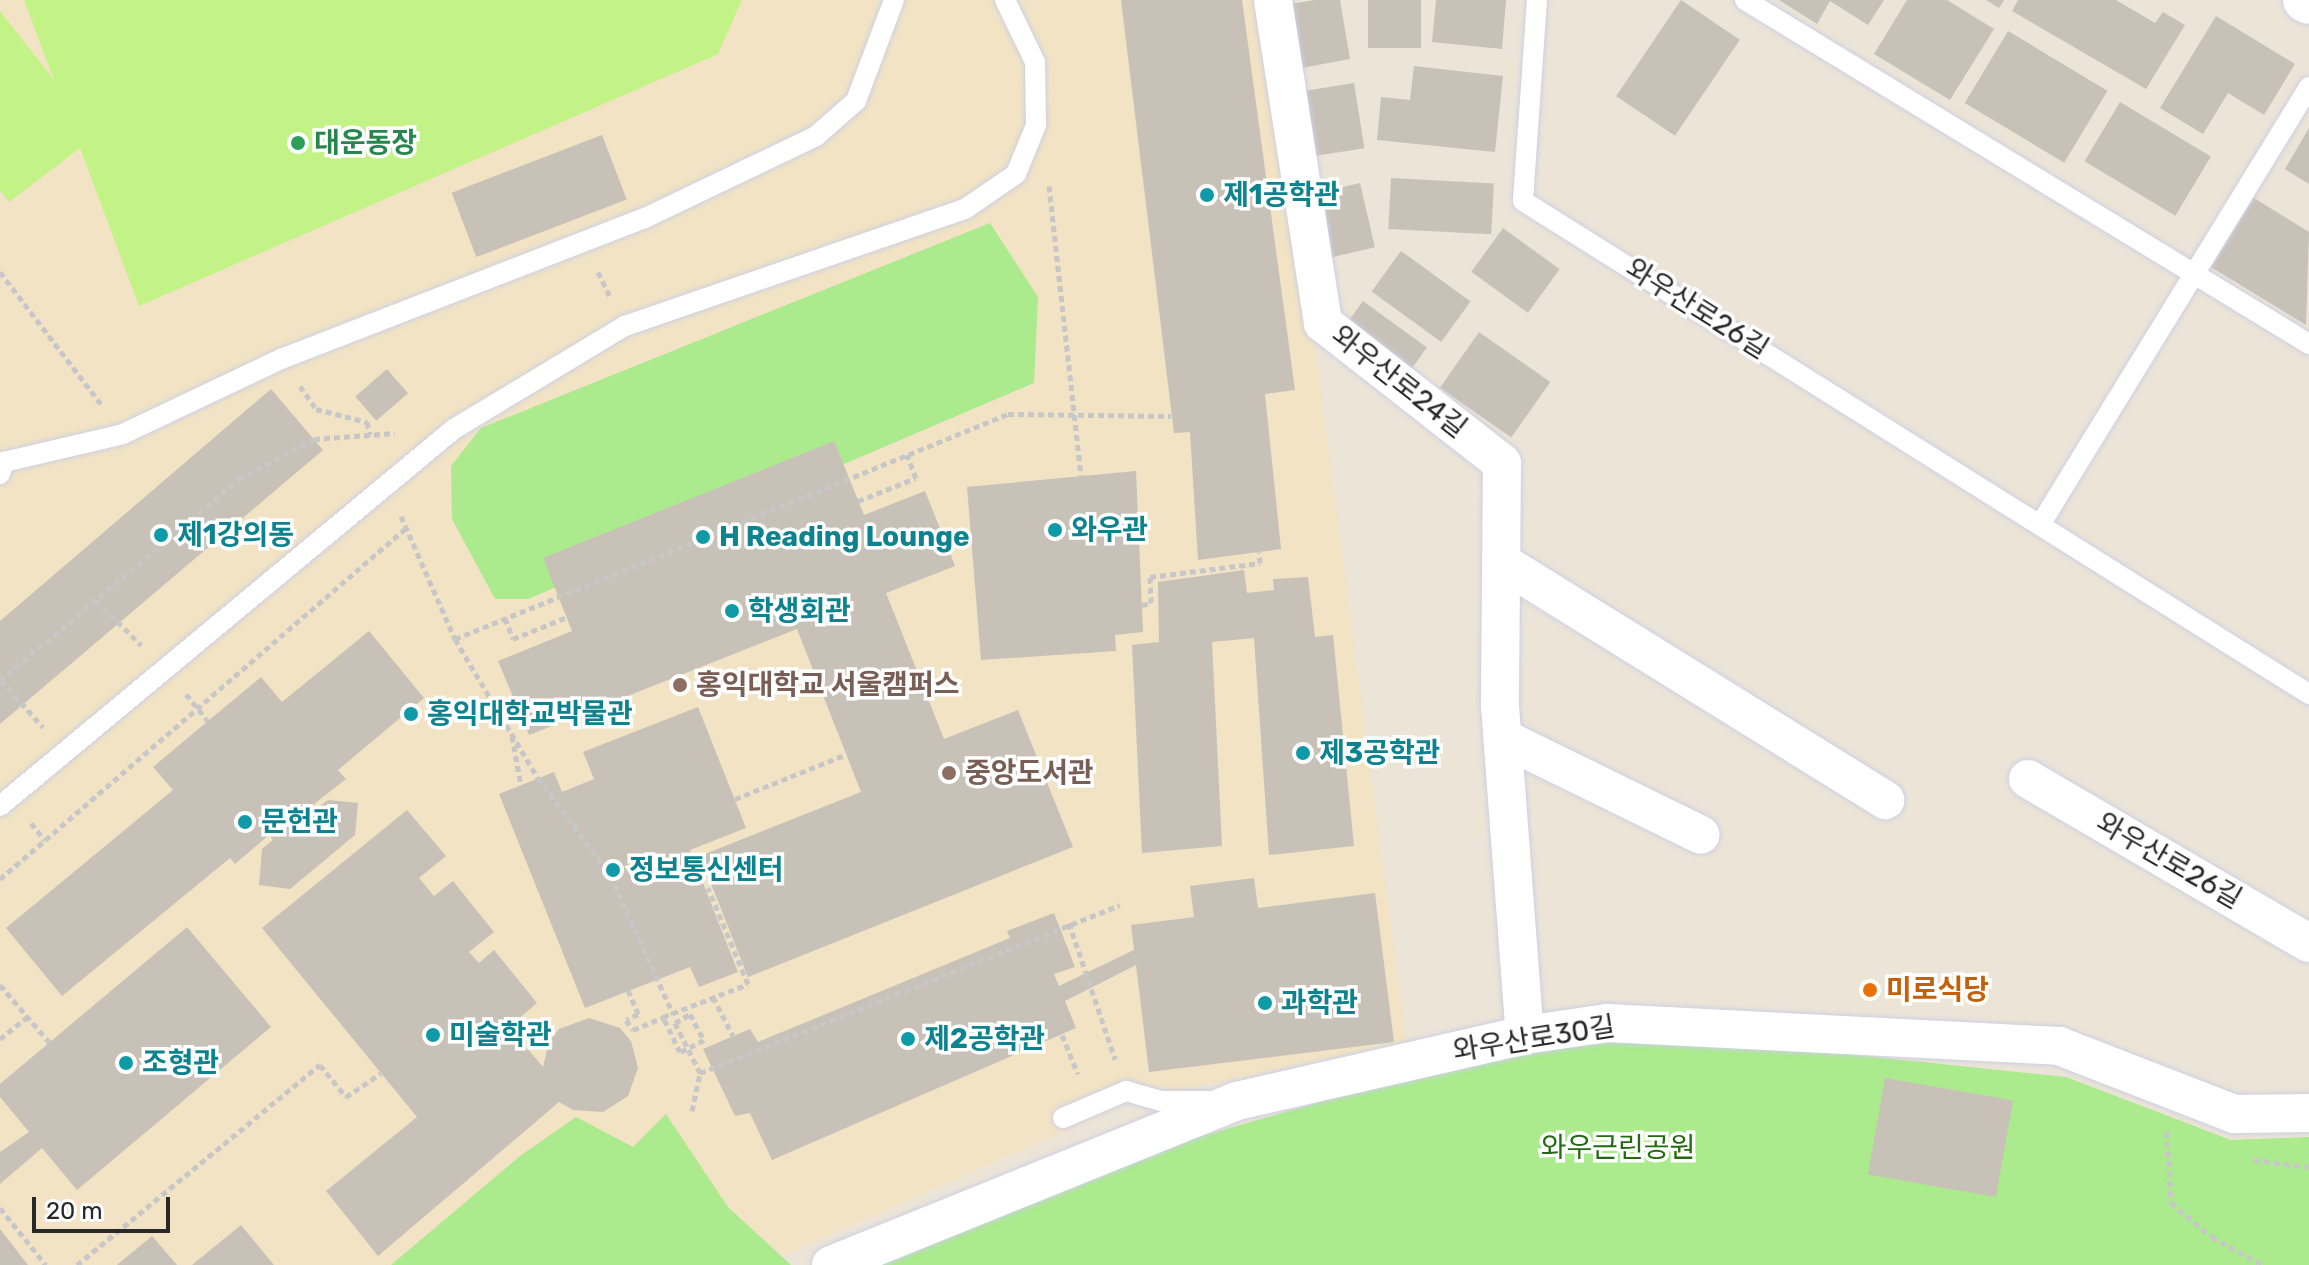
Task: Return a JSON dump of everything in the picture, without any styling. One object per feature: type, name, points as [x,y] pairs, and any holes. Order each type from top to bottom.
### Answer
[{"type":"street","name":"와우산로24길","points":[[1273,0],[1323,323],[1502,463],[1503,738],[1525,1035]]},
{"type":"street","points":[[1503,563],[1885,800]]},
{"type":"street","points":[[1503,738],[1701,835]]},
{"type":"street","name":"와우산로26길","points":[[2028,779],[2309,943]]},
{"type":"street","name":"와우산로30길","points":[[831,1265],[1237,1101],[1525,1035],[1607,1023],[2059,1046],[2164,1084],[2234,1114],[2309,1113]]},
{"type":"lane","points":[[0,474],[4,462],[123,434],[281,359],[583,242],[816,136],[856,101],[894,0]]},
{"type":"lane","points":[[0,806],[454,429],[625,326],[965,209],[1016,174],[1036,125],[1035,62],[1005,0]]},
{"type":"lane","name":"와우산로26길","points":[[1537,0],[1523,201],[2309,694]]},
{"type":"lane","points":[[1745,0],[2309,344]]},
{"type":"lane","points":[[2040,525],[2309,87]]},
{"type":"lane","points":[[1063,1118],[1126,1091],[1161,1101],[1237,1101]]},
{"type":"path","points":[[1036,125],[1055,217],[1081,475]]},
{"type":"path","points":[[583,242],[625,326]]},
{"type":"path","points":[[0,272],[123,434]]},
{"type":"path","points":[[281,359],[316,409],[367,422],[370,435]]},
{"type":"path","points":[[455,639],[1008,414],[1075,411],[1171,416]]},
{"type":"path","points":[[65,752],[1,680],[239,479],[314,439],[454,429]]},
{"type":"path","points":[[858,501],[916,478],[907,455]]},
{"type":"path","points":[[391,480],[405,529],[455,639],[511,731],[610,875],[673,1014]]},
{"type":"path","points":[[0,879],[405,529]]},
{"type":"path","points":[[1142,605],[1151,603],[1150,577],[1260,563],[1259,552]]},
{"type":"path","points":[[505,618],[513,639],[567,617]]},
{"type":"path","points":[[511,731],[521,785]]},
{"type":"path","points":[[735,799],[847,754]]},
{"type":"path","points":[[628,990],[638,1014],[626,1020],[633,1030],[748,984],[708,888]]},
{"type":"path","points":[[700,1073],[1120,905]]},
{"type":"path","points":[[1069,923],[1126,1091]]},
{"type":"path","points":[[0,985],[50,1043]]},
{"type":"path","points":[[713,997],[733,1036]]},
{"type":"path","points":[[663,1017],[680,1052],[692,1046],[704,1040],[690,1014],[675,1023],[681,1035],[688,1048],[694,1061],[700,1073],[692,1111]]},
{"type":"path","points":[[0,1039],[28,1016]]},
{"type":"path","points":[[1062,1035],[1091,1106]]},
{"type":"path","points":[[77,1265],[320,1065],[346,1097],[381,1073]]},
{"type":"path","points":[[2164,1084],[2171,1203],[2212,1237],[2263,1265]]},
{"type":"path","points":[[0,1208],[45,1265]]},
{"type":"shaded area","name":"홍익대학교 서울캠퍼스","points":[[0,0],[1261,0],[1313,329],[1406,1042],[1138,1099],[782,1256],[728,1207],[666,1114],[633,1147],[576,1117],[520,1156],[391,1265],[0,1265]]},
{"type":"green space","name":"대운동장","points":[[24,0],[742,0],[718,54],[139,306],[80,148],[9,202],[0,190],[0,11],[54,80]]},
{"type":"green space","points":[[990,223],[1038,297],[1034,383],[528,599],[495,599],[452,519],[451,466],[481,428]]},
{"type":"green space","name":"와우근린공원","points":[[1609,1029],[2066,1077],[2231,1140],[2309,1137],[2309,1265],[879,1265],[1175,1144],[1526,1042]]},
{"type":"green space","points":[[666,1114],[728,1207],[791,1265],[391,1265],[520,1156],[576,1117],[633,1147]]},
{"type":"building","name":"제1공학관","points":[[1121,0],[1242,0],[1295,390],[1265,394],[1281,549],[1198,560],[1190,432],[1174,433]]},
{"type":"building","points":[[1340,0],[1350,59],[1296,69],[1285,5]]},
{"type":"building","points":[[1368,0],[1421,0],[1421,48],[1368,48]]},
{"type":"building","points":[[1436,0],[1506,0],[1502,49],[1432,42]]},
{"type":"building","points":[[1681,0],[1740,40],[1675,136],[1616,96]]},
{"type":"building","points":[[1779,0],[1884,0],[1868,25],[1830,1],[1817,24]]},
{"type":"building","points":[[1907,0],[1947,0],[1994,29],[1950,100],[1874,54]]},
{"type":"building","points":[[1986,0],[2004,0],[1999,8]]},
{"type":"building","points":[[2018,0],[2116,0],[2155,23],[2163,12],[2185,25],[2146,89],[2012,11]]},
{"type":"building","points":[[2216,16],[2295,64],[2264,115],[2228,93],[2203,134],[2160,108]]},
{"type":"building","points":[[2008,31],[2107,91],[2064,163],[1965,103]]},
{"type":"building","points":[[1414,66],[1503,76],[1495,152],[1377,140],[1381,97],[1410,100]]},
{"type":"building","points":[[1354,83],[1364,148],[1308,157],[1298,92]]},
{"type":"building","points":[[2120,102],[2211,157],[2175,216],[2084,161]]},
{"type":"building","points":[[2309,128],[2309,184],[2285,169]]},
{"type":"building","points":[[602,135],[627,199],[476,257],[452,193]]},
{"type":"building","points":[[1391,178],[1494,183],[1491,234],[1388,229]]},
{"type":"building","points":[[1360,183],[1375,247],[1330,258],[1315,193]]},
{"type":"building","points":[[2254,198],[2309,232],[2306,325],[2211,267]]},
{"type":"building","points":[[1503,228],[1560,269],[1528,313],[1471,272]]},
{"type":"building","points":[[1401,251],[1471,302],[1441,342],[1372,291]]},
{"type":"building","points":[[1363,301],[1427,347],[1410,371],[1346,324]]},
{"type":"building","points":[[1479,332],[1550,382],[1511,438],[1440,388]]},
{"type":"building","points":[[387,369],[408,393],[376,421],[355,397]]},
{"type":"building","name":"제1강의동","points":[[271,389],[323,450],[0,724],[0,621]]},
{"type":"building","points":[[834,441],[864,515],[925,491],[955,566],[886,593],[944,739],[1018,710],[1073,847],[748,977],[700,856],[861,792],[797,629],[529,735],[498,661],[572,631],[543,558]]},
{"type":"building","name":"와우관","points":[[1136,471],[1143,632],[1115,635],[1116,651],[981,660],[967,487]]},
{"type":"building","name":"제3공학관","points":[[1244,570],[1247,593],[1274,590],[1273,579],[1308,577],[1315,637],[1333,635],[1354,846],[1269,855],[1254,638],[1212,642],[1222,846],[1142,853],[1132,645],[1159,642],[1158,582]]},
{"type":"building","name":"문헌관","points":[[369,631],[424,698],[338,770],[346,779],[314,804],[317,808],[328,800],[358,803],[355,835],[290,889],[259,885],[262,849],[273,840],[269,835],[235,864],[230,858],[62,996],[6,928],[173,790],[153,767],[261,677],[282,702]]},
{"type":"building","name":"정보통신센터","points":[[698,707],[746,828],[690,850],[738,972],[699,987],[690,967],[585,1008],[499,794],[554,772],[562,792],[594,779],[583,752]]},
{"type":"building","name":"미술학관","points":[[407,810],[446,856],[419,878],[434,896],[453,881],[494,932],[469,952],[479,963],[494,950],[537,1003],[509,1027],[543,1067],[549,1042],[559,1029],[589,1018],[620,1028],[631,1041],[638,1068],[628,1096],[603,1112],[573,1110],[559,1102],[378,1256],[326,1191],[417,1117],[262,928]]},
{"type":"building","points":[[1254,878],[1258,908],[1375,893],[1394,1042],[1149,1072],[1136,965],[1065,1001],[1076,1028],[772,1160],[750,1113],[735,1116],[703,1049],[750,1029],[758,1042],[1010,938],[1007,931],[1054,913],[1075,967],[1054,974],[1059,986],[1134,950],[1131,925],[1194,917],[1190,886]]},
{"type":"building","name":"조형관","points":[[187,927],[271,1027],[77,1190],[42,1148],[0,1184],[0,1152],[29,1132],[0,1097],[0,1084]]},
{"type":"building","points":[[1885,1078],[2013,1101],[1996,1197],[1868,1175]]},
{"type":"building","points":[[241,1225],[274,1265],[192,1265]]},
{"type":"building","points":[[0,1229],[28,1265],[0,1265]]},
{"type":"building","points":[[152,1236],[177,1265],[117,1265]]},
{"type":"place","name":"대운동장","points":[[298,143]]},
{"type":"place","name":"제1공학관","points":[[1207,195]]},
{"type":"place","name":"와우관","points":[[1055,530]]},
{"type":"place","name":"제1강의동","points":[[161,535]]},
{"type":"place","name":"H Reading Lounge","points":[[703,537]]},
{"type":"place","name":"학생회관","points":[[732,611]]},
{"type":"place","name":"홍익대학교 서울캠퍼스","points":[[680,685]]},
{"type":"place","name":"홍익대학교박물관","points":[[411,714]]},
{"type":"place","name":"제3공학관","points":[[1303,753]]},
{"type":"place","name":"중앙도서관","points":[[949,773]]},
{"type":"place","name":"문헌관","points":[[245,822]]},
{"type":"place","name":"정보통신센터","points":[[613,870]]},
{"type":"place","name":"미로식당","points":[[1870,990]]},
{"type":"place","name":"과학관","points":[[1265,1003]]},
{"type":"place","name":"미술학관","points":[[433,1035]]},
{"type":"place","name":"제2공학관","points":[[908,1039]]},
{"type":"place","name":"조형관","points":[[126,1063]]}]
